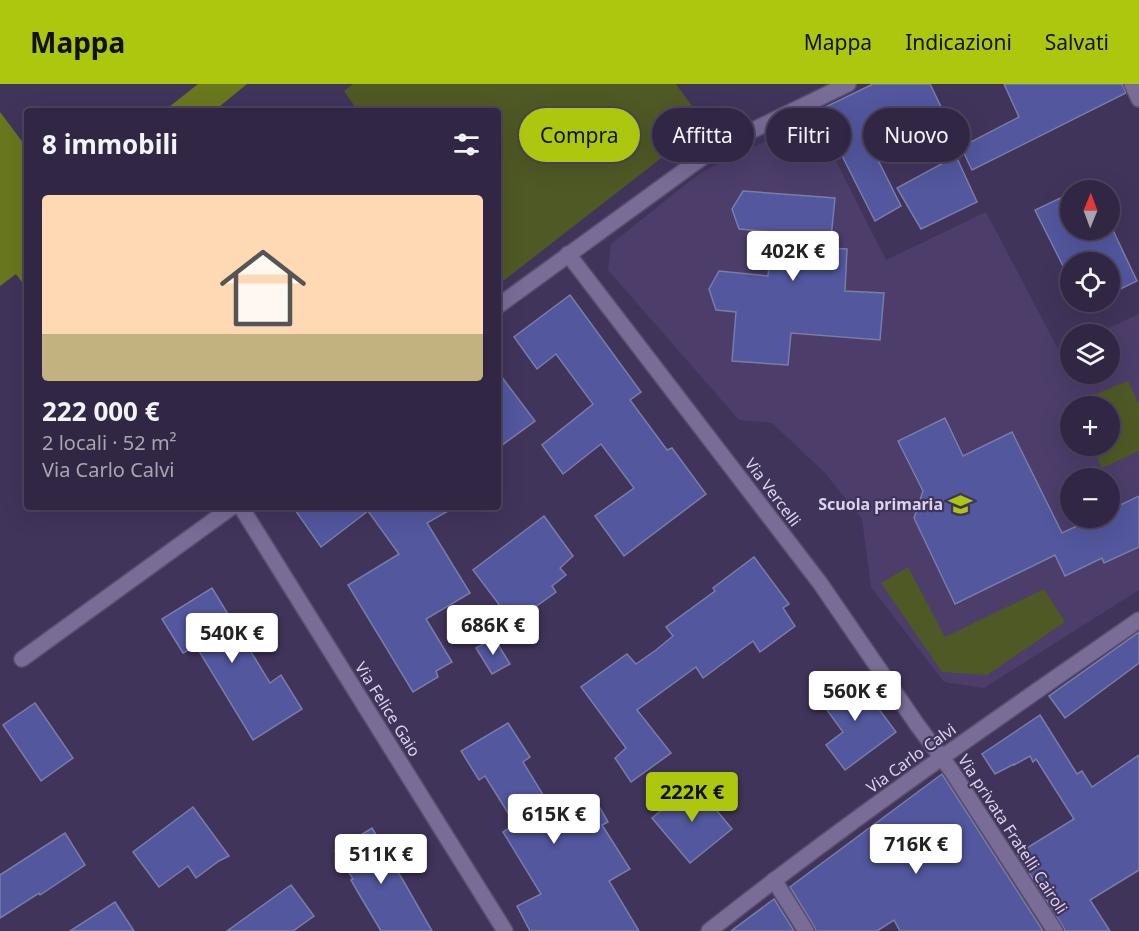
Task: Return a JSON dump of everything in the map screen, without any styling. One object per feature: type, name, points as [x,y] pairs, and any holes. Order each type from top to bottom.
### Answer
[{"type":"street","points":[[501,304],[714,149],[848,84]]},
{"type":"street","points":[[1132,84],[1139,99]]},
{"type":"street","name":"Via Vercelli","points":[[568,254],[820,583],[918,726],[942,757]]},
{"type":"street","points":[[22,659],[228,510]]},
{"type":"street","name":"Via Felice Gaio","points":[[243,510],[504,931]]},
{"type":"street","name":"Via Carlo Calvi","points":[[709,931],[774,880],[942,757],[1139,620]]},
{"type":"street","name":"Via privata Fratelli Cairoli","points":[[942,757],[1054,931]]},
{"type":"street","points":[[774,880],[806,931]]},
{"type":"shaded area","points":[[766,141],[766,162],[836,162],[886,260],[986,212],[1060,351],[1060,384],[1120,384],[1120,324],[1117,324],[1139,314],[1139,590],[984,688],[944,682],[871,587],[862,519],[824,472],[772,423],[739,420],[608,270],[611,244],[700,173],[723,162],[754,162],[754,147]]},
{"type":"green space","points":[[198,84],[247,84],[218,108],[168,108]]},
{"type":"green space","points":[[353,84],[676,84],[693,108],[652,108],[652,162],[656,162],[501,283],[501,108],[356,108],[344,91]]},
{"type":"green space","points":[[0,112],[24,144],[24,285],[16,274],[0,286]]},
{"type":"green space","points":[[1128,381],[1139,404],[1139,451],[1102,468],[1096,456],[1120,456],[1120,396],[1091,396]]},
{"type":"green space","points":[[908,567],[945,637],[1044,589],[1065,622],[987,675],[942,672],[881,583]]},
{"type":"building","points":[[873,84],[930,84],[942,108],[863,108],[863,162],[879,162],[901,206],[875,221],[845,162],[851,162],[851,108],[823,108]]},
{"type":"building","points":[[1004,84],[1122,84],[1126,93],[972,170],[968,162],[970,162],[970,142],[1019,117]]},
{"type":"building","points":[[945,162],[959,162],[977,202],[921,229],[897,188]]},
{"type":"building","points":[[743,191],[835,198],[830,248],[847,249],[845,291],[884,293],[880,340],[791,333],[788,365],[732,361],[736,312],[716,310],[709,289],[719,271],[768,276],[772,232],[739,229],[732,209]]},
{"type":"building","points":[[1060,198],[1060,240],[1118,240],[1137,281],[1120,289],[1120,252],[1060,252],[1060,260],[1035,210]]},
{"type":"building","points":[[570,295],[641,392],[630,400],[667,450],[672,448],[706,494],[624,556],[595,516],[634,488],[601,444],[563,474],[542,445],[593,404],[556,354],[537,369],[514,337]]},
{"type":"building","points":[[501,376],[535,421],[501,446]]},
{"type":"building","points":[[945,418],[963,456],[1012,432],[1062,533],[1073,528],[1120,528],[1120,505],[1139,496],[1139,547],[1104,563],[1102,558],[1065,576],[1055,555],[955,604],[914,518],[923,491],[898,441]]},
{"type":"building","points":[[295,510],[450,510],[427,523],[470,593],[426,619],[452,662],[436,671],[438,677],[413,692],[348,585],[399,554],[368,511],[321,547]]},
{"type":"building","points":[[544,516],[573,556],[560,568],[566,575],[552,586],[556,592],[513,623],[473,570]]},
{"type":"building","points":[[754,557],[789,604],[783,608],[795,626],[760,652],[753,641],[703,678],[696,667],[637,710],[671,753],[631,782],[615,758],[626,748],[581,687],[627,654],[636,664],[656,650],[673,636],[666,627],[715,591],[713,588]]},
{"type":"building","points":[[212,588],[270,683],[281,675],[302,709],[253,740],[196,646],[183,653],[162,619]]},
{"type":"building","points":[[1139,632],[1139,663],[1065,718],[1049,696]]},
{"type":"building","points":[[494,638],[510,664],[492,674],[476,648]]},
{"type":"building","points":[[852,673],[896,732],[845,770],[826,745],[843,732],[819,699]]},
{"type":"building","points":[[35,703],[73,758],[41,781],[3,725]]},
{"type":"building","points":[[1040,715],[1077,774],[1082,771],[1092,787],[1139,755],[1139,870],[1090,900],[1110,931],[1065,931],[1017,854],[1074,819],[1036,759],[1033,762],[1030,756],[995,774],[982,754]]},
{"type":"building","points":[[508,723],[530,757],[523,762],[548,803],[555,799],[568,818],[595,799],[608,822],[602,825],[630,869],[609,881],[639,931],[530,931],[517,906],[541,894],[503,832],[515,824],[485,776],[479,780],[461,751]]},
{"type":"building","points":[[942,774],[1043,931],[900,931],[894,920],[877,931],[816,931],[790,887]]},
{"type":"building","points":[[694,783],[732,829],[690,863],[652,818]]},
{"type":"building","points":[[193,807],[229,856],[196,878],[188,866],[159,887],[133,852]]},
{"type":"building","points":[[372,828],[432,931],[381,931],[359,894],[351,880],[353,879],[335,851]]},
{"type":"building","points":[[65,833],[85,865],[0,918],[0,875]]},
{"type":"building","points":[[291,885],[314,916],[293,931],[227,931]]},
{"type":"building","points":[[774,899],[794,931],[731,931]]},
{"type":"building","points":[[115,902],[134,931],[70,931]]},
{"type":"place","name":"Scuola primaria","points":[[961,504]]}]
